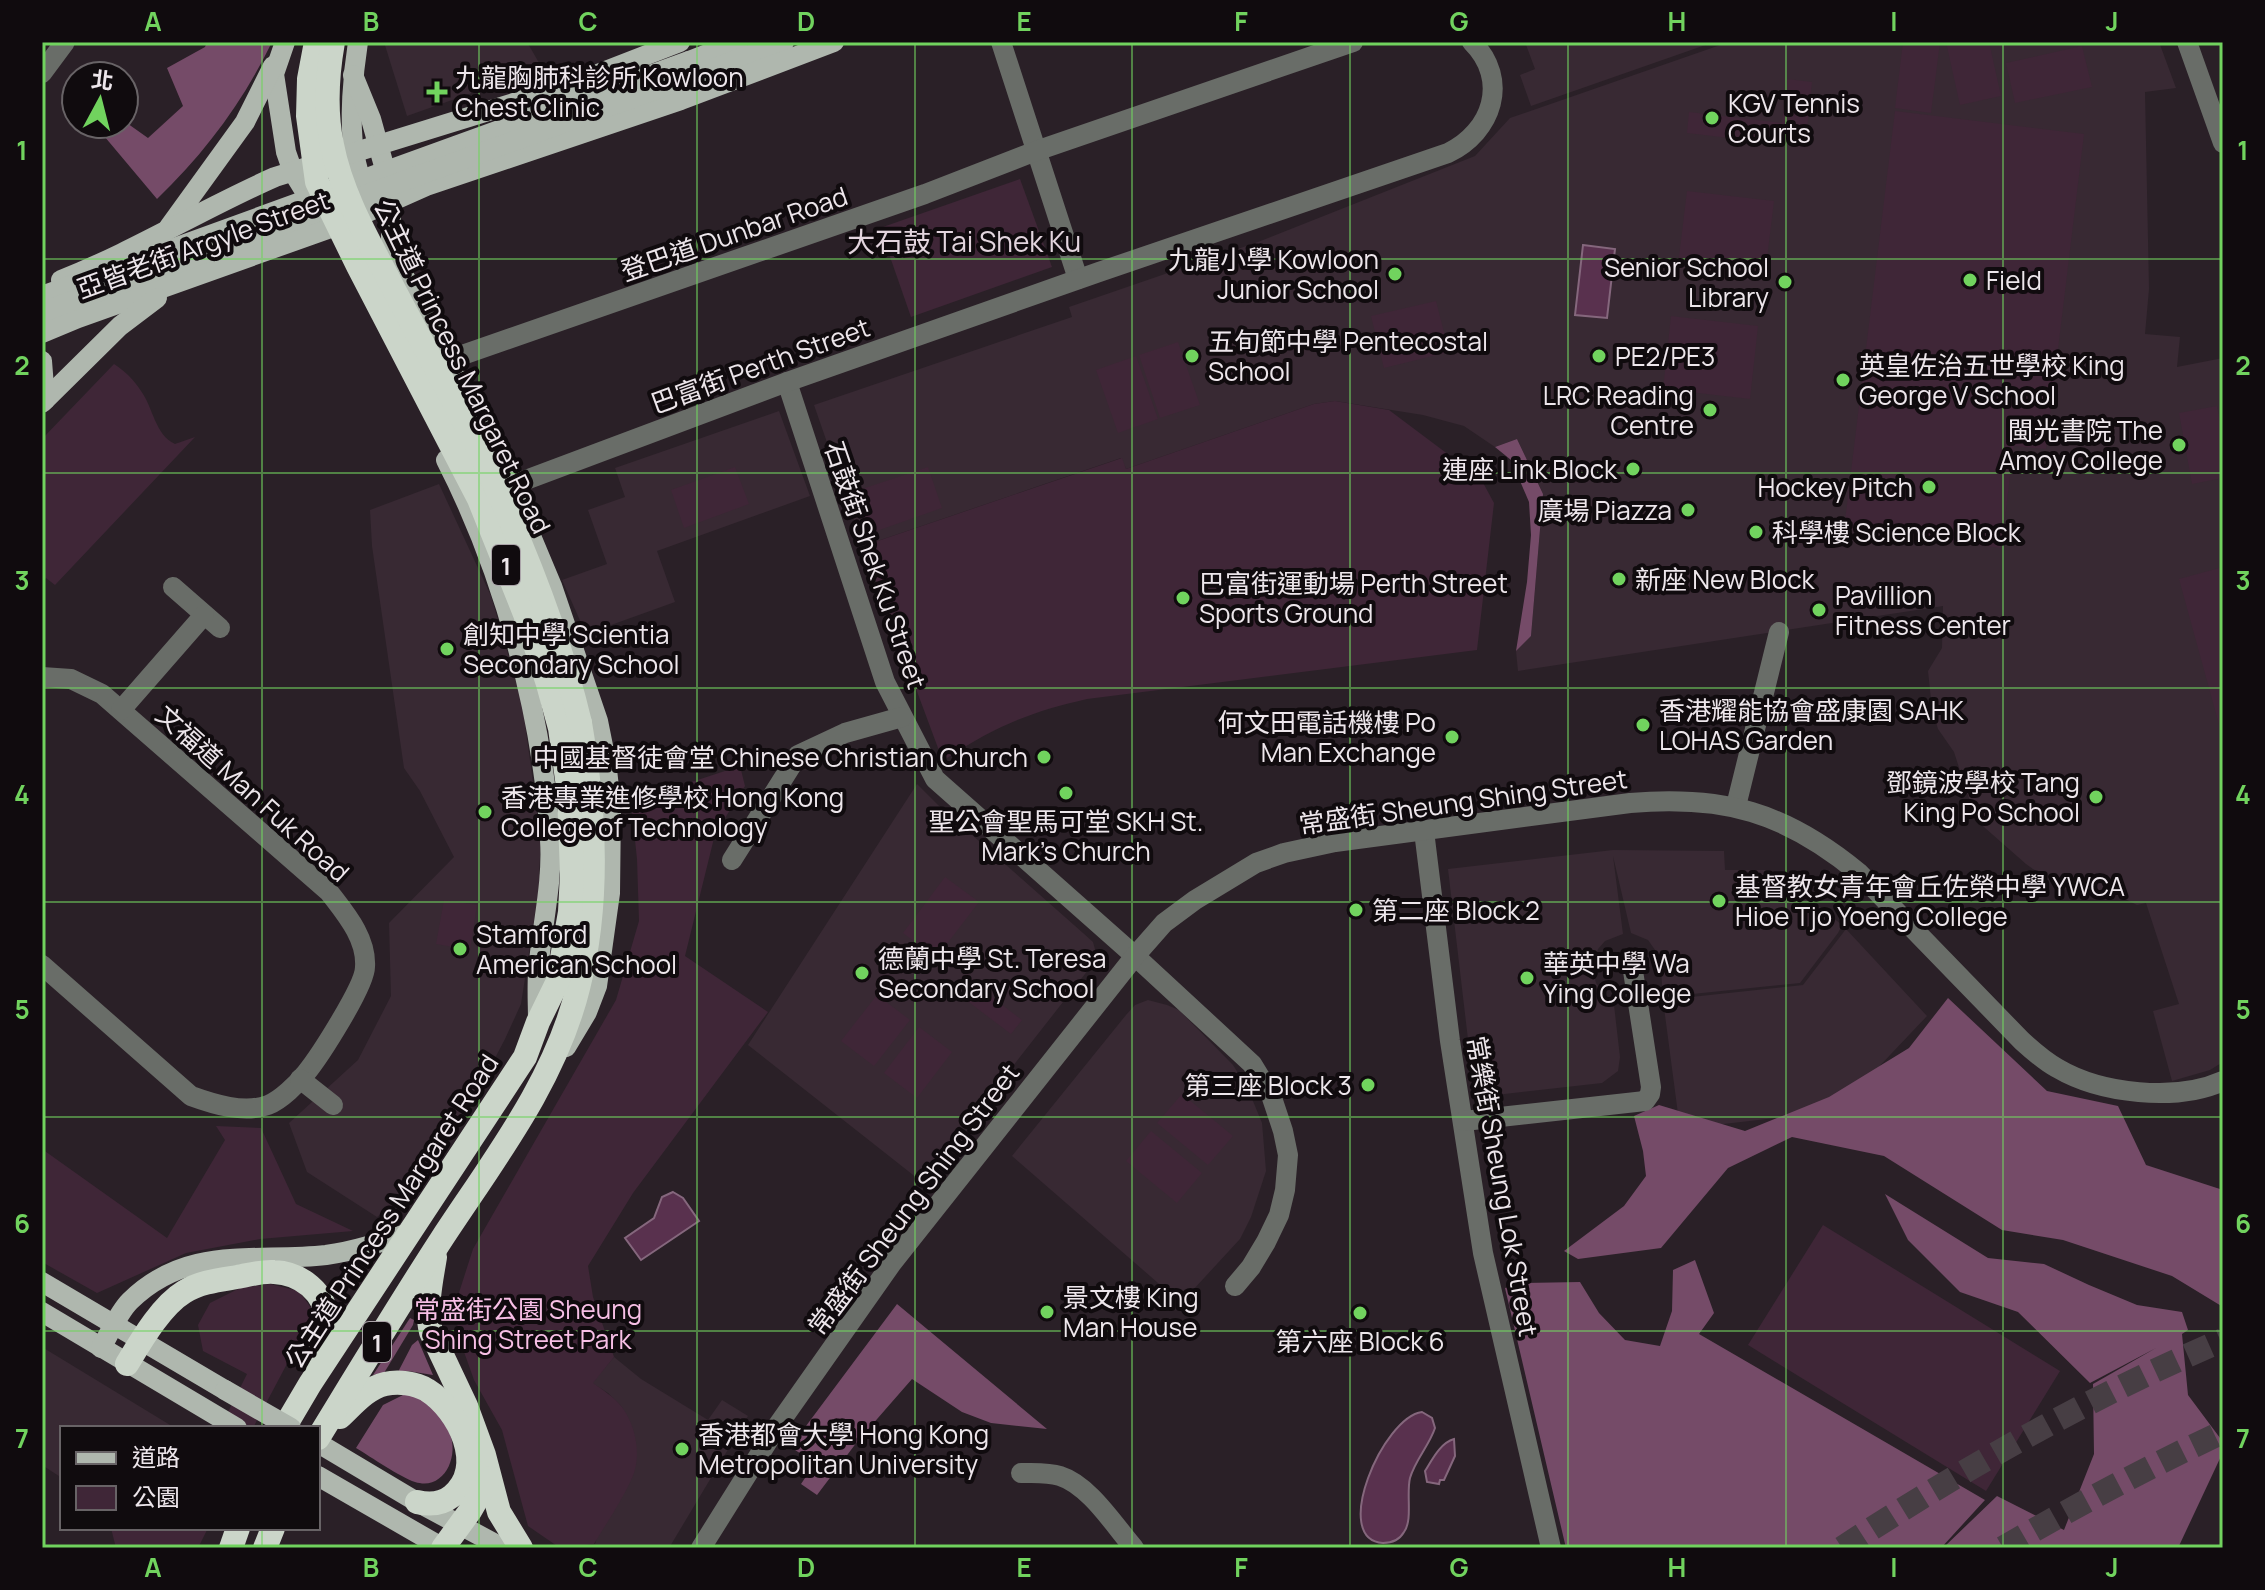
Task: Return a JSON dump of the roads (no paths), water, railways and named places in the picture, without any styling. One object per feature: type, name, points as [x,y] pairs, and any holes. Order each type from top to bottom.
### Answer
[{"type":"highway","name":"公主道 Princess Margaret Road","points":[[316,42],[309,79],[308,116],[317,182],[479,499],[525,614],[560,728],[569,794],[572,874],[568,985],[558,1051],[541,1085],[320,1438]]},
{"type":"highway","name":"公主道 Princess Margaret Road","points":[[285,1426],[525,1057],[538,1022],[568,985],[590,914],[592,836],[586,757],[570,681],[543,602],[500,496],[363,230],[338,169],[331,144],[327,107],[333,42]]},
{"type":"highway","points":[[437,1247],[428,1319],[437,1347],[466,1406],[484,1455],[499,1512],[521,1548]]},
{"type":"highway","points":[[127,1364],[141,1340],[175,1298],[193,1287],[214,1280],[269,1272],[293,1275],[315,1291],[324,1306],[327,1316],[324,1340],[310,1384]]},
{"type":"highway","points":[[320,1439],[362,1397],[383,1384],[407,1384],[427,1391],[451,1414],[459,1427],[467,1450],[468,1468],[464,1483],[450,1498],[437,1503],[417,1502]]},
{"type":"highway","points":[[443,1548],[489,1478]]},
{"type":"main road","points":[[348,219],[359,210],[362,184],[354,151],[353,75],[358,42]]},
{"type":"main road","name":"亞皆老街 Argyle Street","points":[[42,287],[148,241],[233,195],[275,177],[559,89],[680,42]]},
{"type":"main road","points":[[42,296],[738,42]]},
{"type":"main road","points":[[42,312],[784,42]]},
{"type":"main road","name":"亞皆老街 Argyle Street","points":[[42,333],[328,229],[426,186],[681,100],[834,42]]},
{"type":"main road","points":[[167,231],[245,122],[283,46]]},
{"type":"main road","name":"公主道 Princess Margaret Road","points":[[283,46],[274,74],[286,152],[293,172],[328,229],[460,489],[495,572],[532,701],[551,841],[538,975],[538,1022]]},
{"type":"main road","points":[[275,84],[299,102],[325,108],[353,75]]},
{"type":"main road","name":"公主道 Princess Margaret Road","points":[[353,75],[371,119],[391,191],[391,241],[404,276],[510,486],[552,586],[598,721],[606,761],[611,805],[610,893],[597,986],[587,1012],[541,1085]]},
{"type":"main road","points":[[148,241],[134,265],[135,274],[142,283],[171,286]]},
{"type":"main road","points":[[42,325],[67,278]]},
{"type":"main road","points":[[43,402],[120,326],[171,286]]},
{"type":"main road","points":[[42,361],[43,402]]},
{"type":"main road","points":[[532,701],[553,712],[570,711],[581,701],[586,684]]},
{"type":"main road","points":[[101,1348],[129,1302],[177,1268],[206,1261],[327,1255],[363,1248],[409,1233]]},
{"type":"main road","points":[[42,1282],[288,1426]]},
{"type":"main road","points":[[42,1312],[234,1426]]},
{"type":"main road","points":[[320,1442],[417,1502],[503,1548]]},
{"type":"main road","points":[[320,1477],[443,1548]]},
{"type":"street","points":[[42,73],[65,42]]},
{"type":"street","points":[[1001,42],[1078,279]]},
{"type":"street","name":"登巴道 Dunbar Road","points":[[448,360],[1353,42]]},
{"type":"street","name":"巴富街 Perth Street","points":[[460,489],[479,491],[510,486],[787,382],[1462,147],[1484,123],[1493,91],[1486,60],[1472,42]]},
{"type":"street","points":[[2187,42],[2223,143]]},
{"type":"street","name":"石鼓街 Shek Ku Street","points":[[787,382],[885,682],[935,779],[1252,1064],[1271,1095],[1288,1155],[1285,1190],[1279,1215],[1266,1242],[1235,1286]]},
{"type":"street","points":[[121,710],[212,622],[173,587]]},
{"type":"street","points":[[1736,806],[1779,632]]},
{"type":"street","name":"文福道 Man Fuk Road","points":[[42,677],[71,679],[102,694],[329,892],[347,915],[360,941],[365,970],[329,1040],[300,1079],[268,1105],[259,1106],[215,1105],[191,1096],[42,965]]},
{"type":"street","points":[[732,860],[798,755],[845,733],[902,717]]},
{"type":"street","name":"常盛街 Sheung Shing Street","points":[[701,1548],[778,1425],[892,1263],[1135,956],[1164,923],[1256,863],[1309,847],[1656,801],[1736,806],[1797,831],[1859,873],[2022,1041],[2057,1068],[2095,1085],[2133,1091],[2186,1091],[2223,1081]]},
{"type":"street","name":"常樂街 Sheung Lok Street","points":[[1424,831],[1450,1041],[1483,1253],[1551,1548]]},
{"type":"street","points":[[1464,1121],[1645,1101],[1651,1087],[1633,971]]},
{"type":"street","points":[[300,1079],[333,1105]]},
{"type":"street","points":[[1021,1473],[1057,1475],[1075,1482],[1134,1548]]},
{"type":"tunnel","points":[[1842,1548],[2028,1435],[2125,1385],[2223,1340]]},
{"type":"tunnel","points":[[2003,1548],[2112,1487],[2223,1432]]},
{"type":"place","name":"九龍胸肺科診所 Kowloon Chest Clinic","points":[[437,92]]},
{"type":"place","name":"KGV Tennis Courts","points":[[1712,118]]},
{"type":"place","name":"九龍小學 Kowloon Junior School","points":[[1395,274]]},
{"type":"place","name":"Field","points":[[1970,280]]},
{"type":"place","name":"Senior School Library","points":[[1785,282]]},
{"type":"place","name":"五旬節中學 Pentecostal School","points":[[1192,356]]},
{"type":"place","name":"PE2/PE3","points":[[1599,356]]},
{"type":"place","name":"英皇佐治五世學校 King George V School","points":[[1843,380]]},
{"type":"place","name":"LRC Reading Centre","points":[[1710,410]]},
{"type":"place","name":"閩光書院 The Amoy College","points":[[2179,445]]},
{"type":"place","name":"連座 Link Block","points":[[1633,469]]},
{"type":"place","name":"Hockey Pitch","points":[[1929,487]]},
{"type":"place","name":"廣場 Piazza","points":[[1688,510]]},
{"type":"place","name":"科學樓 Science Block","points":[[1756,532]]},
{"type":"place","name":"新座 New Block","points":[[1619,579]]},
{"type":"place","name":"巴富街運動場 Perth Street Sports Ground","points":[[1183,598]]},
{"type":"place","name":"Pavillion Fitness Center","points":[[1819,610]]},
{"type":"place","name":"創知中學 Scientia Secondary School","points":[[447,649]]},
{"type":"place","name":"香港耀能協會盛康園 SAHK LOHAS Garden","points":[[1643,725]]},
{"type":"place","name":"何文田電話機樓 Po Man Exchange","points":[[1452,737]]},
{"type":"place","name":"中國基督徒會堂 Chinese Christian Church","points":[[1044,757]]},
{"type":"place","name":"聖公會聖馬可堂 SKH St. Mark's Church","points":[[1066,793]]},
{"type":"place","name":"鄧鏡波學校 Tang King Po School","points":[[2096,797]]},
{"type":"place","name":"香港專業進修學校 Hong Kong College of Technology","points":[[485,812]]},
{"type":"place","name":"基督教女青年會丘佐榮中學 YWCA Hioe Tjo Yoeng College","points":[[1719,901]]},
{"type":"place","name":"第二座 Block 2","points":[[1356,910]]},
{"type":"place","name":"Stamford American School","points":[[460,949]]},
{"type":"place","name":"德蘭中學 St. Teresa Secondary School","points":[[862,973]]},
{"type":"place","name":"華英中學 Wa Ying College","points":[[1527,978]]},
{"type":"place","name":"第三座 Block 3","points":[[1368,1085]]},
{"type":"place","name":"景文樓 King Man House","points":[[1047,1312]]},
{"type":"place","name":"第六座 Block 6","points":[[1360,1313]]},
{"type":"place","name":"香港都會大學 Hong Kong Metropolitan University","points":[[682,1449]]},
{"type":"district","name":"大石鼓 Tai Shek Ku","points":[[964,241]]},
{"type":"park label","name":"常盛街公園 Sheung Shing Street Park","points":[[528,1324]]}]
